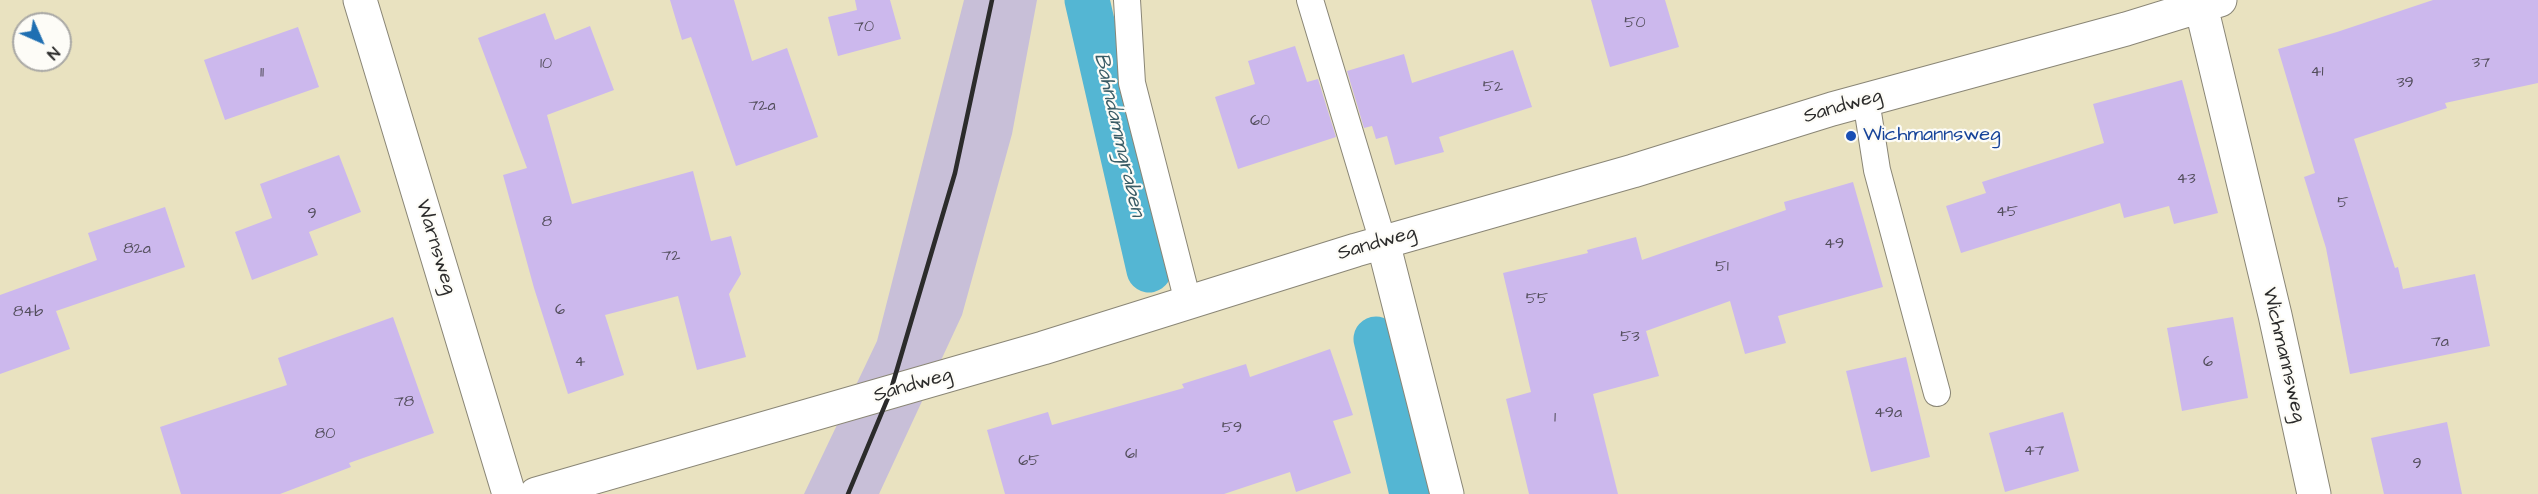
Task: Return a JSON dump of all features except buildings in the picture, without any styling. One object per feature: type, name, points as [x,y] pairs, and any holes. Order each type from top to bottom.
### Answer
[{"type":"street","name":"Warnsweg","points":[[360,0],[509,494]]},
{"type":"street","name":"Sandweg","points":[[536,494],[1043,348],[1383,242],[1633,171],[1866,100],[2126,29],[2210,3]]},
{"type":"street","name":"Wichmannsweg","points":[[2210,3],[2314,494]]},
{"type":"street","points":[[1383,242],[1447,494]]},
{"type":"lane","points":[[1127,0],[1132,84],[1188,302]]},
{"type":"lane","points":[[1310,0],[1383,242]]},
{"type":"lane","points":[[1866,100],[1877,170],[1936,393]]},
{"type":"shaded area","points":[[964,0],[1037,0],[1012,134],[962,315],[879,494],[804,494],[877,341]]},
{"type":"waterway","name":"Bahndammgraben","points":[[1087,0],[1149,270]]},
{"type":"waterway","name":"Bahndammgraben","points":[[1376,339],[1412,494]]},
{"type":"railway","points":[[848,494],[890,393],[955,173],[992,0]]},
{"type":"place","name":"Wichmannsweg","points":[[1851,136]]}]
